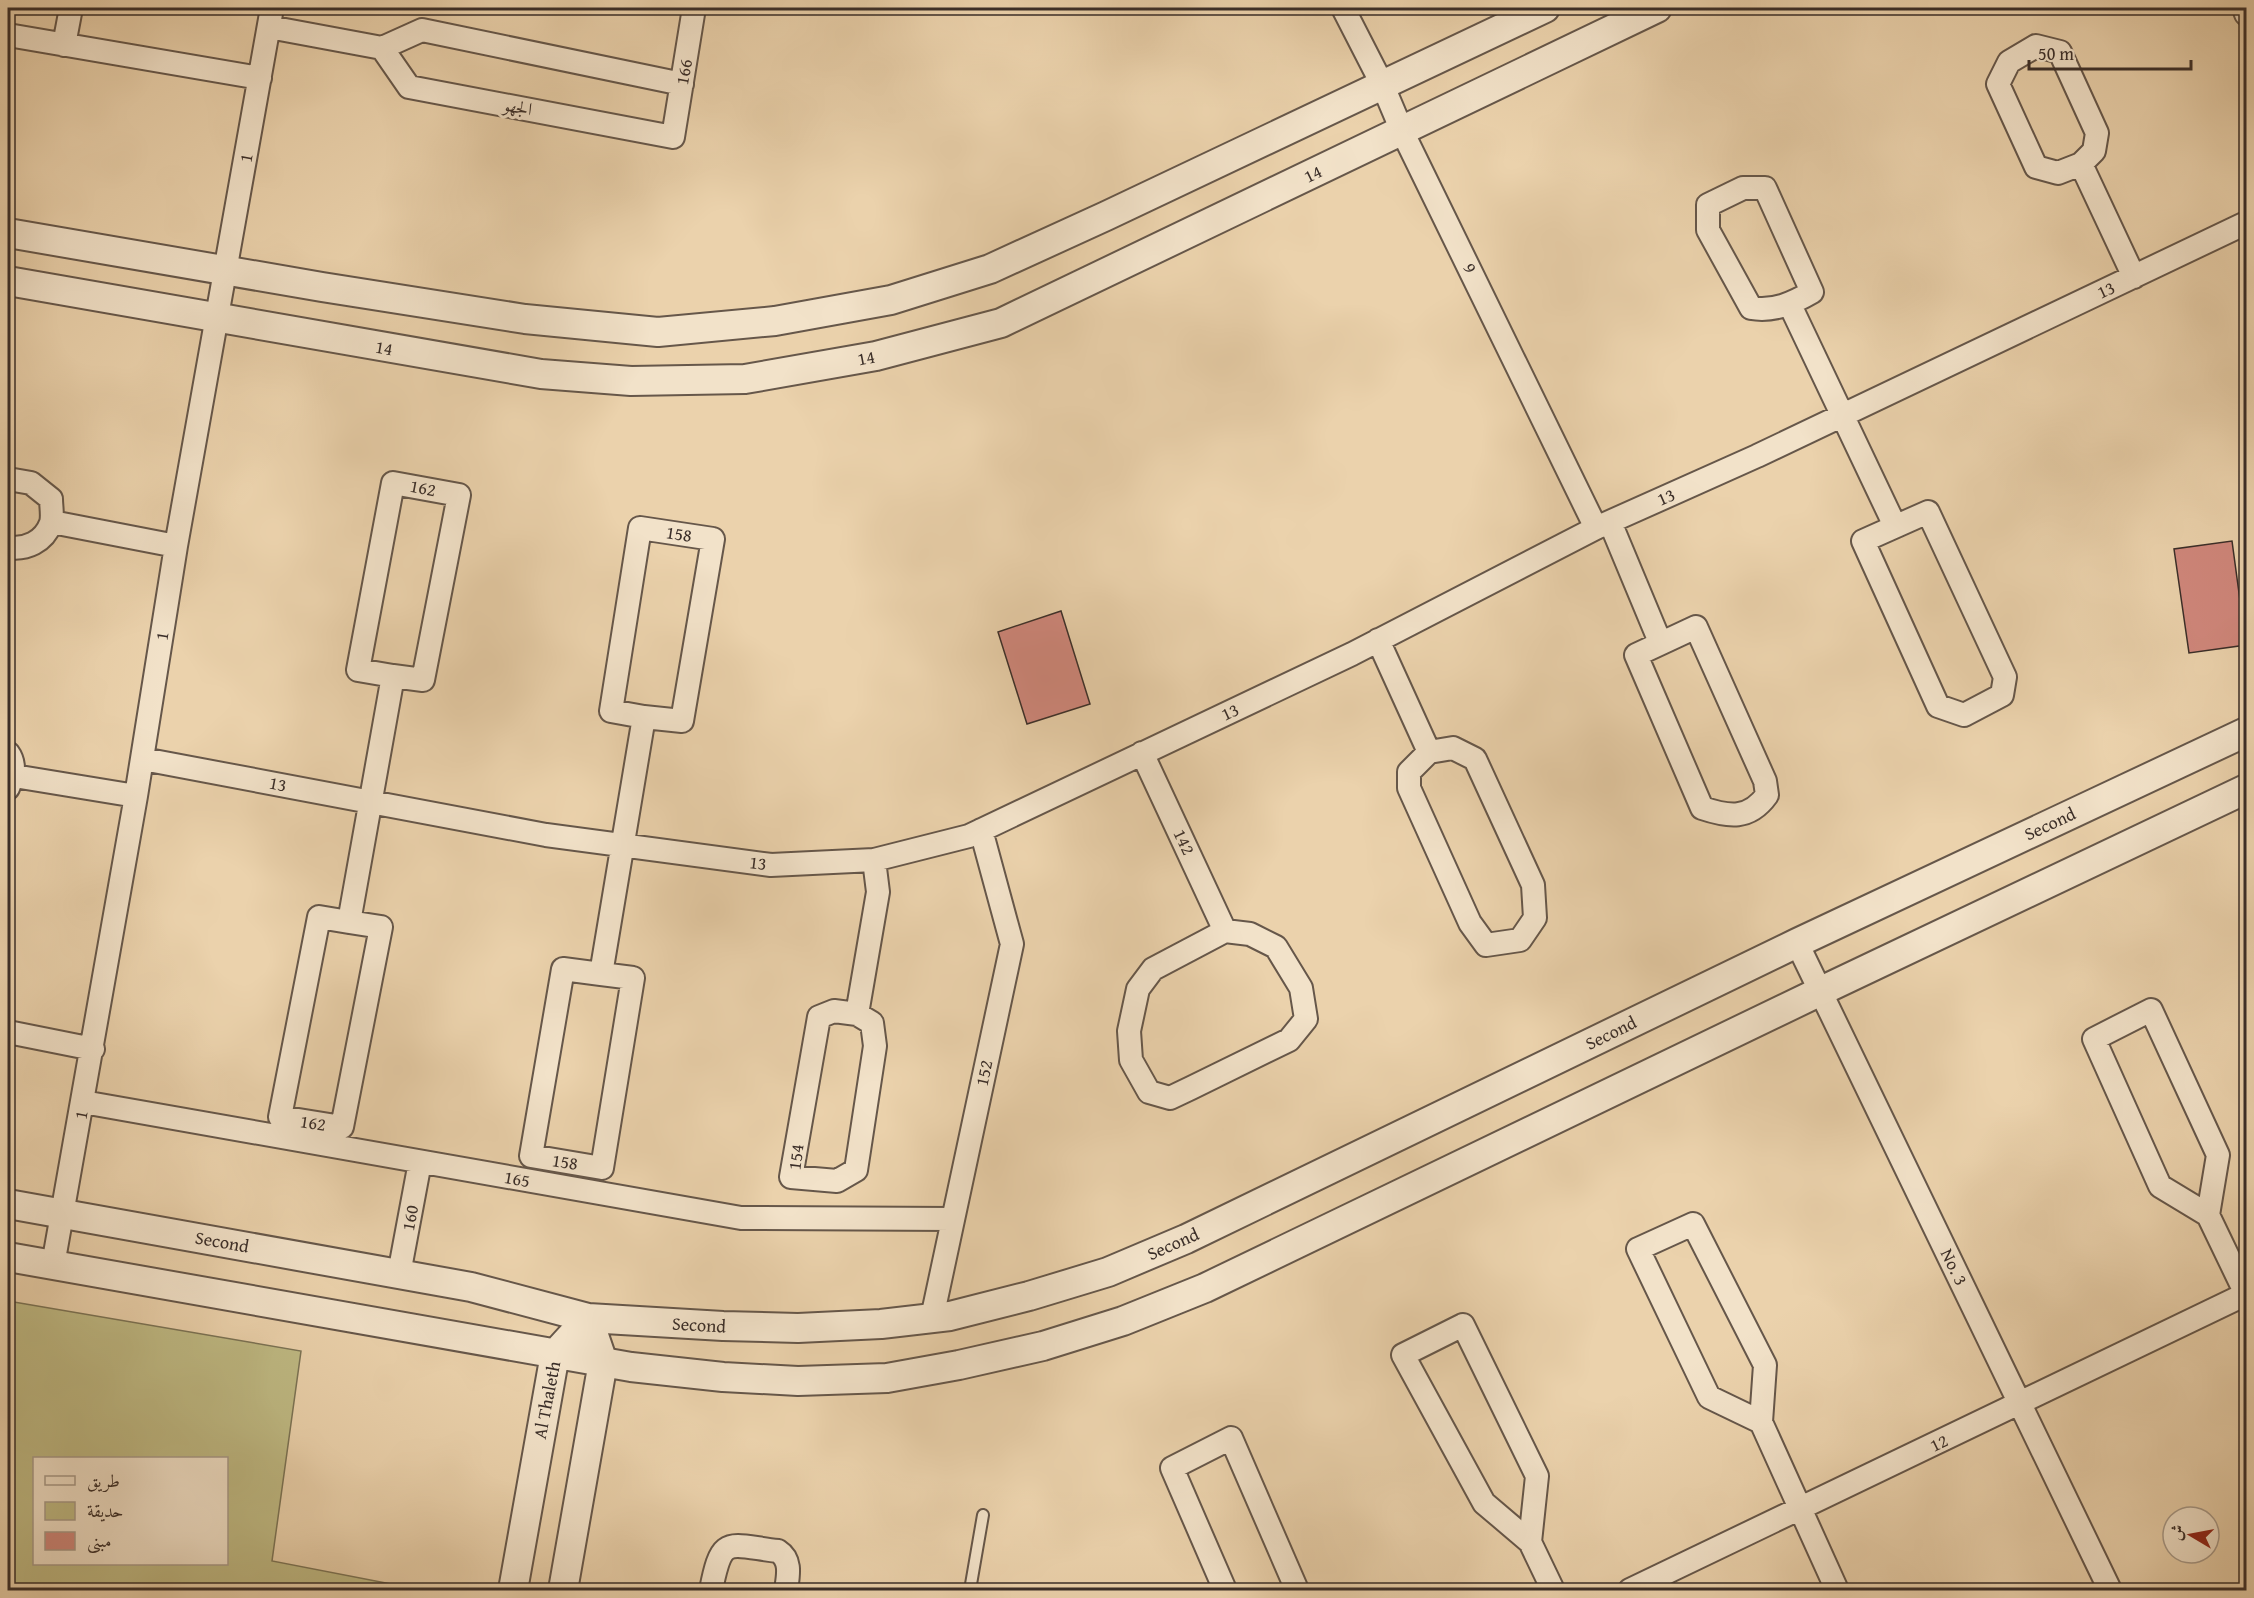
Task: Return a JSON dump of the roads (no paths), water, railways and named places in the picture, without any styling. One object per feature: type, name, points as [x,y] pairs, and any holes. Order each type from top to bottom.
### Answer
[{"type":"street","points":[[64,45],[71,8]]},
{"type":"street","name":"166","points":[[673,136],[694,8]]},
{"type":"street","name":"9","points":[[1343,8],[1383,86],[1402,131],[1603,525],[1660,642]]},
{"type":"street","points":[[8,233],[525,319],[658,332],[776,321],[891,300],[990,268],[1106,216],[1545,8]]},
{"type":"street","name":"14","points":[[8,281],[541,374],[631,381],[745,379],[876,356],[1001,323],[1657,8]]},
{"type":"street","points":[[2244,8],[2247,14]]},
{"type":"street","points":[[270,17],[382,48],[422,30],[682,84]]},
{"type":"street","name":"1","points":[[53,1265],[93,1049],[176,546],[270,17]]},
{"type":"street","points":[[8,35],[260,78]]},
{"type":"street","points":[[2036,46],[2060,52],[2097,133],[2094,151],[2081,164],[2058,173],[2036,167],[1998,84],[2009,62],[2036,46]]},
{"type":"street","name":"الجهو","points":[[382,48],[409,87],[673,136]]},
{"type":"street","points":[[2081,164],[2134,277]]},
{"type":"street","points":[[1743,188],[1765,188],[1812,292],[1790,305],[1762,310],[1751,308],[1708,231],[1708,205],[1743,188]]},
{"type":"street","name":"13","points":[[142,759],[546,835],[771,865],[874,860],[969,836],[1378,640],[1603,525],[1757,456],[2247,223]]},
{"type":"street","points":[[1790,305],[1895,526]]},
{"type":"street","points":[[8,479],[31,483],[51,499],[52,522],[43,536],[31,546],[8,547]]},
{"type":"street","name":"162","points":[[393,483],[459,495],[423,680],[393,676],[358,670],[393,483]]},
{"type":"street","points":[[1928,512],[2005,677],[2002,695],[1964,715],[1938,706],[1863,541],[1895,526],[1928,512]]},
{"type":"street","points":[[52,522],[176,546]]},
{"type":"street","name":"158","points":[[640,528],[713,539],[682,721],[644,717],[611,711],[640,528]]},
{"type":"street","points":[[1696,627],[1765,780],[1767,795],[1759,806],[1742,814],[1722,815],[1702,808],[1636,656],[1660,642],[1696,627]]},
{"type":"street","points":[[1378,640],[1429,752]]},
{"type":"street","points":[[349,922],[393,676]]},
{"type":"street","points":[[601,974],[644,717]]},
{"type":"street","name":"Second","points":[[8,1204],[471,1287],[588,1318],[798,1328],[881,1324],[950,1316],[1029,1296],[1108,1272],[1186,1239],[1797,943],[2247,732]]},
{"type":"street","points":[[1453,748],[1475,759],[1533,885],[1535,918],[1520,940],[1486,945],[1470,923],[1409,788],[1409,772],[1429,752],[1453,748]]},
{"type":"street","points":[[8,753],[11,758],[11,782],[136,796]]},
{"type":"street","name":"142","points":[[1142,753],[1225,931]]},
{"type":"street","points":[[8,1257],[555,1354],[723,1377],[798,1382],[887,1378],[970,1363],[1043,1346],[1112,1325],[1205,1288],[1821,991],[2247,789]]},
{"type":"street","name":"152","points":[[932,1318],[1012,944],[981,830]]},
{"type":"street","points":[[857,1014],[878,892],[874,860]]},
{"type":"street","name":"162","points":[[319,917],[349,922],[381,927],[342,1128],[280,1117],[319,917]]},
{"type":"street","points":[[1225,931],[1250,934],[1276,947],[1301,988],[1306,1019],[1289,1040],[1170,1098],[1149,1092],[1131,1060],[1129,1031],[1138,989],[1153,969],[1225,931]]},
{"type":"street","name":"No. 3","points":[[1797,943],[2110,1590]]},
{"type":"street","name":"158","points":[[563,969],[601,974],[633,978],[602,1168],[531,1156],[563,969]]},
{"type":"street","points":[[2208,1215],[2218,1155],[2151,1010],[2094,1039],[2160,1186],[2208,1215],[2247,1294]]},
{"type":"street","name":"154","points":[[834,1011],[857,1014],[872,1023],[875,1046],[856,1170],[837,1181],[791,1177],[819,1017],[834,1011]]},
{"type":"street","points":[[8,1032],[93,1049]]},
{"type":"street","name":"165","points":[[83,1102],[741,1218],[953,1219]]},
{"type":"street","name":"160","points":[[399,1274],[420,1162]]},
{"type":"street","points":[[1761,1422],[1709,1397],[1638,1249],[1693,1224],[1765,1365],[1761,1422],[1837,1590]]},
{"type":"street","name":"12","points":[[1630,1590],[2247,1294]]},
{"type":"street","points":[[563,1590],[603,1362],[588,1318]]},
{"type":"street","name":"Al Thaleth","points":[[513,1590],[555,1354],[588,1318]]},
{"type":"street","points":[[1530,1542],[1537,1476],[1463,1325],[1403,1355],[1484,1503],[1530,1542],[1553,1590]]},
{"type":"street","points":[[1225,1590],[1172,1468],[1231,1438],[1298,1590]]},
{"type":"street","points":[[711,1590],[718,1556],[726,1548],[734,1545],[778,1551],[784,1554],[788,1565],[786,1590]]},
{"type":"lane","points":[[970,1590],[983,1515]]}]
